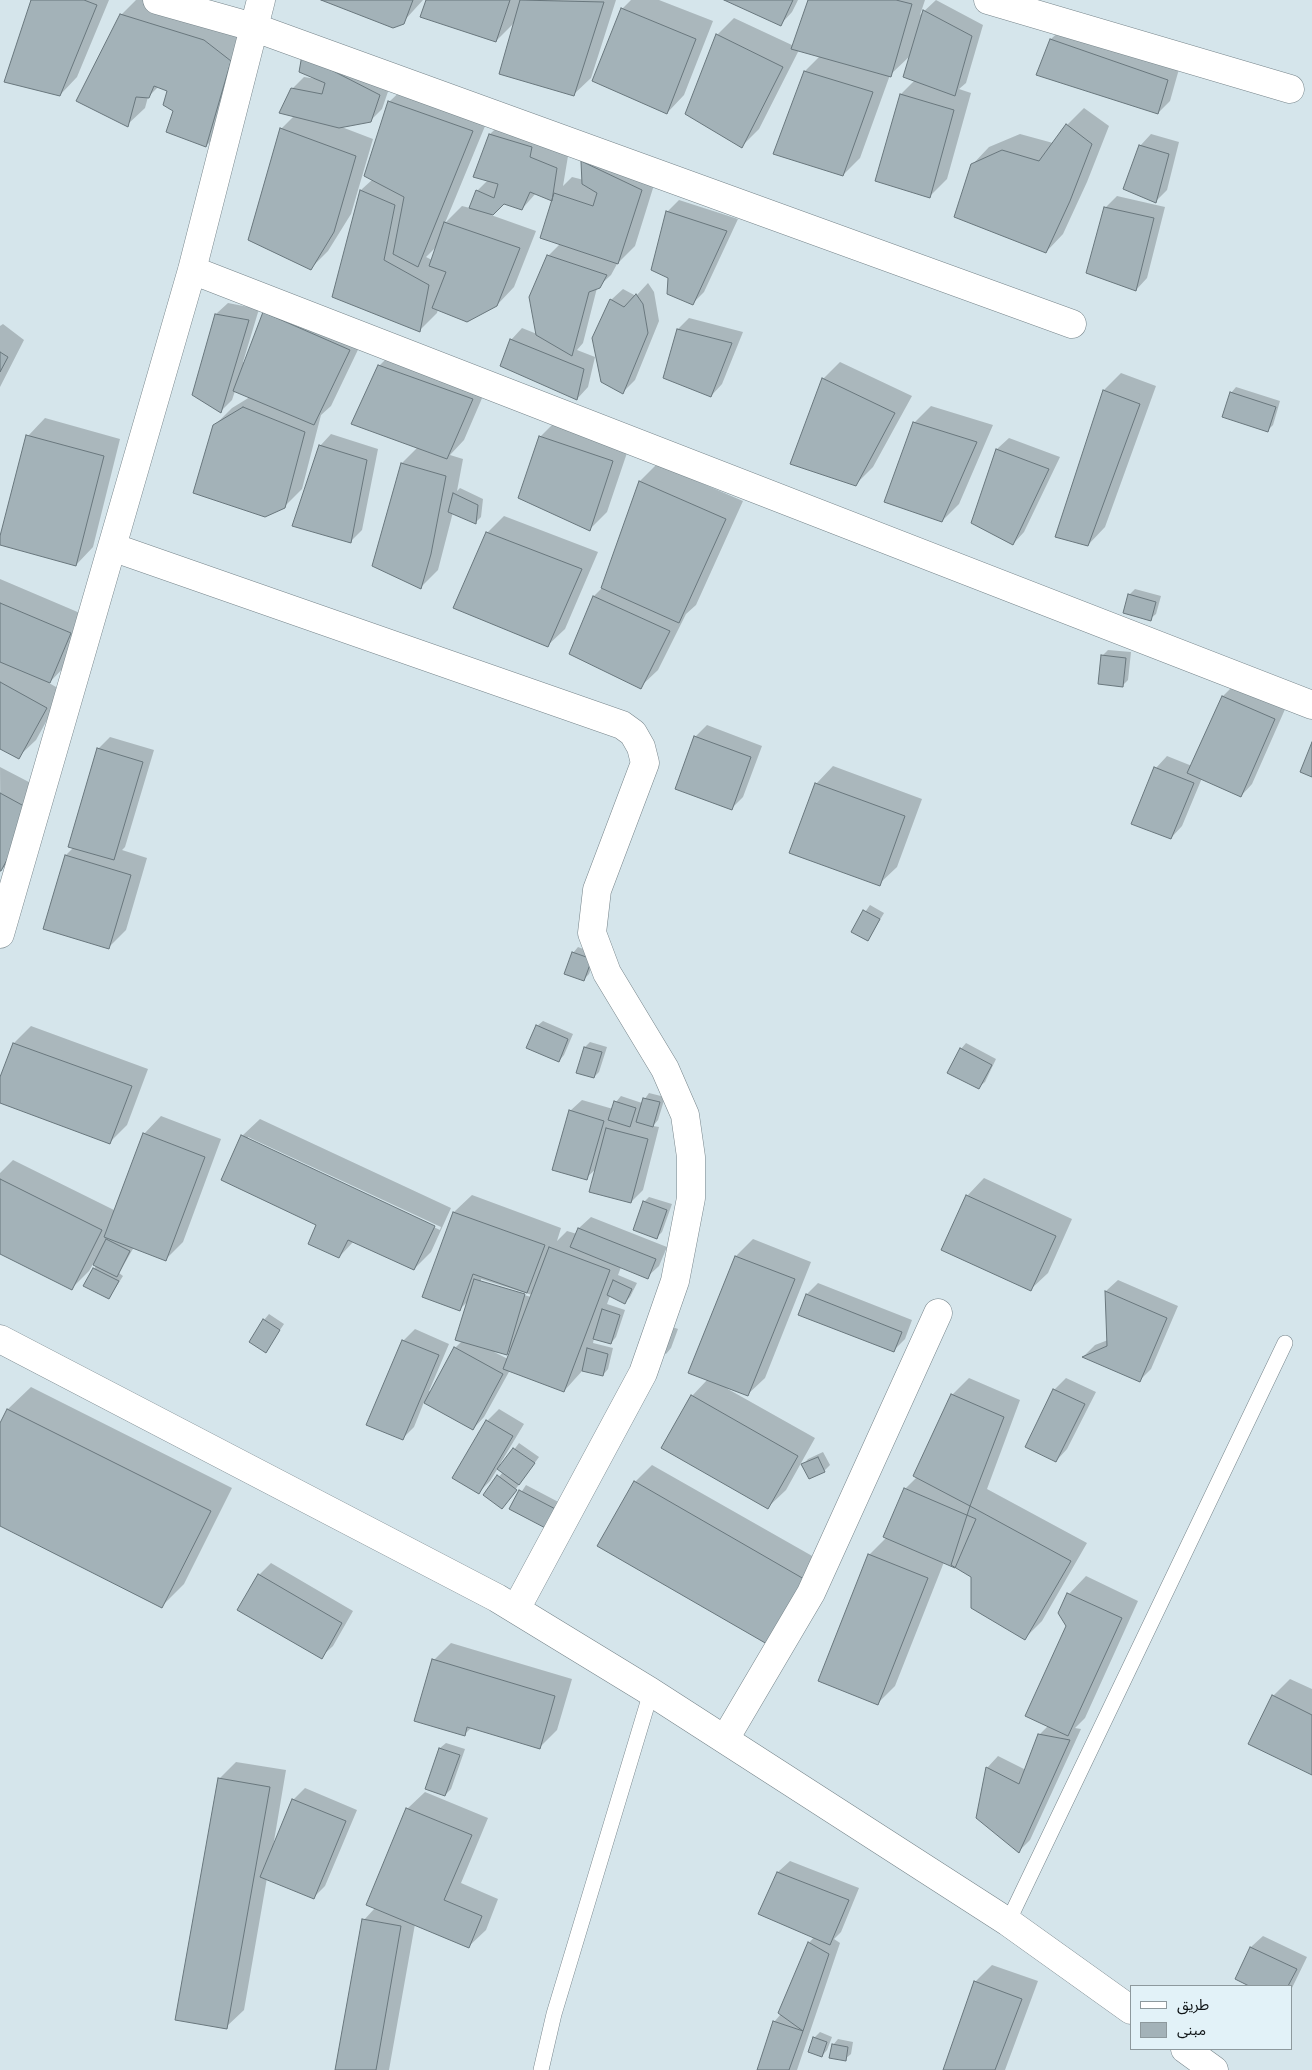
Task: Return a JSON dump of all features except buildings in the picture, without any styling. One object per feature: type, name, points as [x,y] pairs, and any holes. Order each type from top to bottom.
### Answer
[{"type":"street","points":[[157,0],[253,27],[1072,324]]},
{"type":"street","points":[[0,934],[192,270],[261,0]]},
{"type":"street","points":[[988,0],[1290,88]]},
{"type":"street","points":[[192,270],[1312,705]]},
{"type":"street","points":[[112,547],[622,726],[632,733],[641,747],[645,763],[597,890],[592,932],[607,973],[665,1069],[685,1115],[692,1157],[691,1198],[675,1281],[643,1373],[516,1609]]},
{"type":"street","points":[[725,1739],[811,1593],[938,1313]]},
{"type":"street","points":[[0,1338],[516,1609],[725,1739],[1008,1922],[1130,2009]]},
{"type":"street","points":[[1186,2050],[1214,2070]]},
{"type":"lane","points":[[1008,1922],[1285,1343]]},
{"type":"lane","points":[[541,2070],[554,2014],[651,1692]]}]
